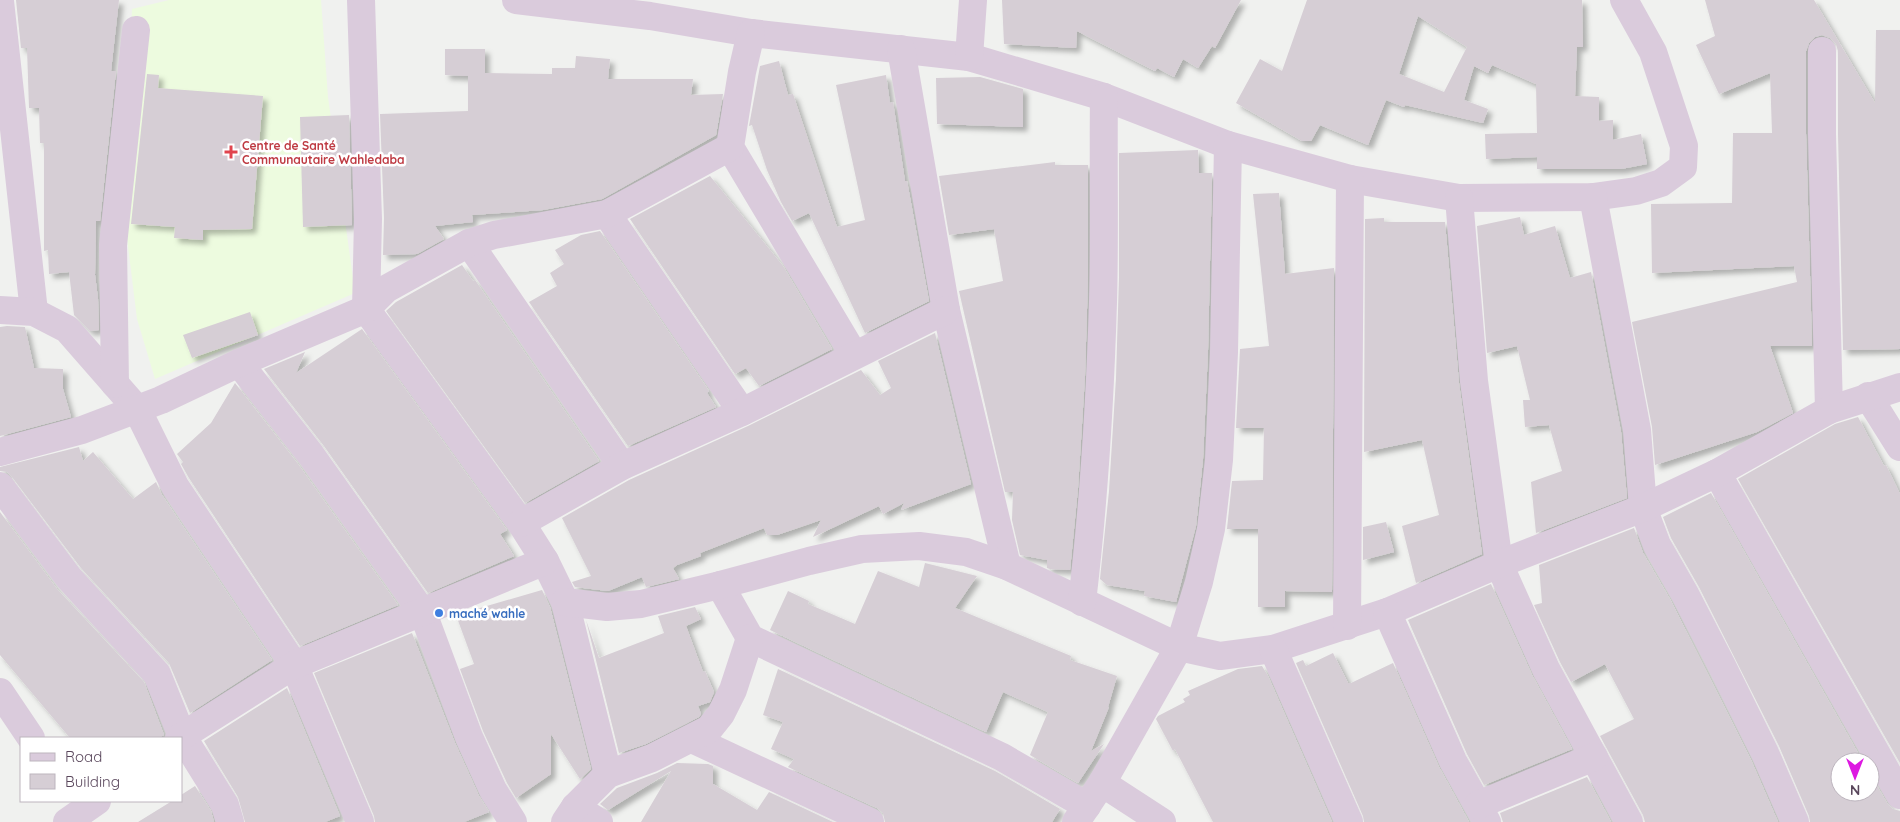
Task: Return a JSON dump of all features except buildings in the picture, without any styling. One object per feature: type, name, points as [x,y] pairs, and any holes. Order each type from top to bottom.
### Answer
[{"type":"street","points":[[0,0],[34,312]]},
{"type":"street","points":[[361,0],[368,219],[366,309],[521,523],[545,561],[565,602],[608,774]]},
{"type":"street","points":[[516,0],[650,16],[752,34],[969,56],[1104,97],[1228,145],[1350,179],[1459,198],[1593,197],[1636,191],[1661,183],[1683,167],[1684,146],[1653,52],[1624,0]]},
{"type":"street","points":[[969,56],[972,0]]},
{"type":"street","points":[[115,384],[113,245],[136,30]]},
{"type":"street","points":[[752,34],[742,72],[730,147],[854,355]]},
{"type":"street","points":[[901,49],[946,310],[1007,566]]},
{"type":"street","points":[[1822,51],[1822,134],[1829,410]]},
{"type":"street","points":[[1082,602],[1097,434],[1102,311],[1104,97]]},
{"type":"street","points":[[720,585],[750,638],[1002,757],[1082,814],[1102,784],[1179,647],[1199,582],[1211,529],[1219,460],[1224,352],[1228,145]]},
{"type":"street","points":[[0,452],[82,430],[138,409],[161,400],[239,362],[366,309],[386,289],[469,243],[494,235],[607,214],[730,147]]},
{"type":"street","points":[[1347,626],[1350,179]]},
{"type":"street","points":[[1593,197],[1637,430],[1643,508],[1657,545],[1727,675],[1765,753],[1795,822]]},
{"type":"street","points":[[1459,198],[1474,382],[1499,564],[1546,670],[1629,822]]},
{"type":"street","points":[[607,214],[742,412]]},
{"type":"street","points":[[469,243],[622,466]]},
{"type":"street","points":[[0,310],[34,312],[67,329],[138,409],[175,486],[294,665],[360,822]]},
{"type":"street","points":[[521,523],[622,466],[742,412],[946,310]]},
{"type":"street","points":[[239,362],[311,455],[424,612],[469,737],[493,790],[513,822]]},
{"type":"street","points":[[565,602],[607,607],[641,604],[862,549],[918,546],[966,552],[1007,566],[1179,647],[1220,656],[1273,649],[1387,612],[1499,564],[1643,508],[1717,473],[1829,410],[1900,387]]},
{"type":"street","points":[[1868,396],[1900,448]]},
{"type":"street","points":[[1717,473],[1900,795]]},
{"type":"street","points":[[0,486],[69,578],[157,674],[181,737],[294,665],[545,561]]},
{"type":"street","points":[[1387,612],[1453,761],[1483,813],[1594,757]]},
{"type":"street","points":[[600,822],[570,815],[608,774],[652,758],[692,739],[709,728],[721,714],[733,690],[750,638]]},
{"type":"street","points":[[1273,649],[1349,822]]},
{"type":"street","points":[[0,692],[30,737]]},
{"type":"street","points":[[182,739],[224,804],[230,822]]},
{"type":"street","points":[[692,739],[870,822]]},
{"type":"street","points":[[1102,784],[1162,822]]},
{"type":"shaded area","name":"Centre de Santé Communautaire Wahledaba","points":[[169,0],[321,0],[328,97],[355,293],[155,379],[137,319],[123,206],[132,9]]},
{"type":"place","name":"Centre de Santé Communautaire Wahledaba","points":[[231,152]]},
{"type":"place","name":"maché wahle","points":[[439,613]]}]
